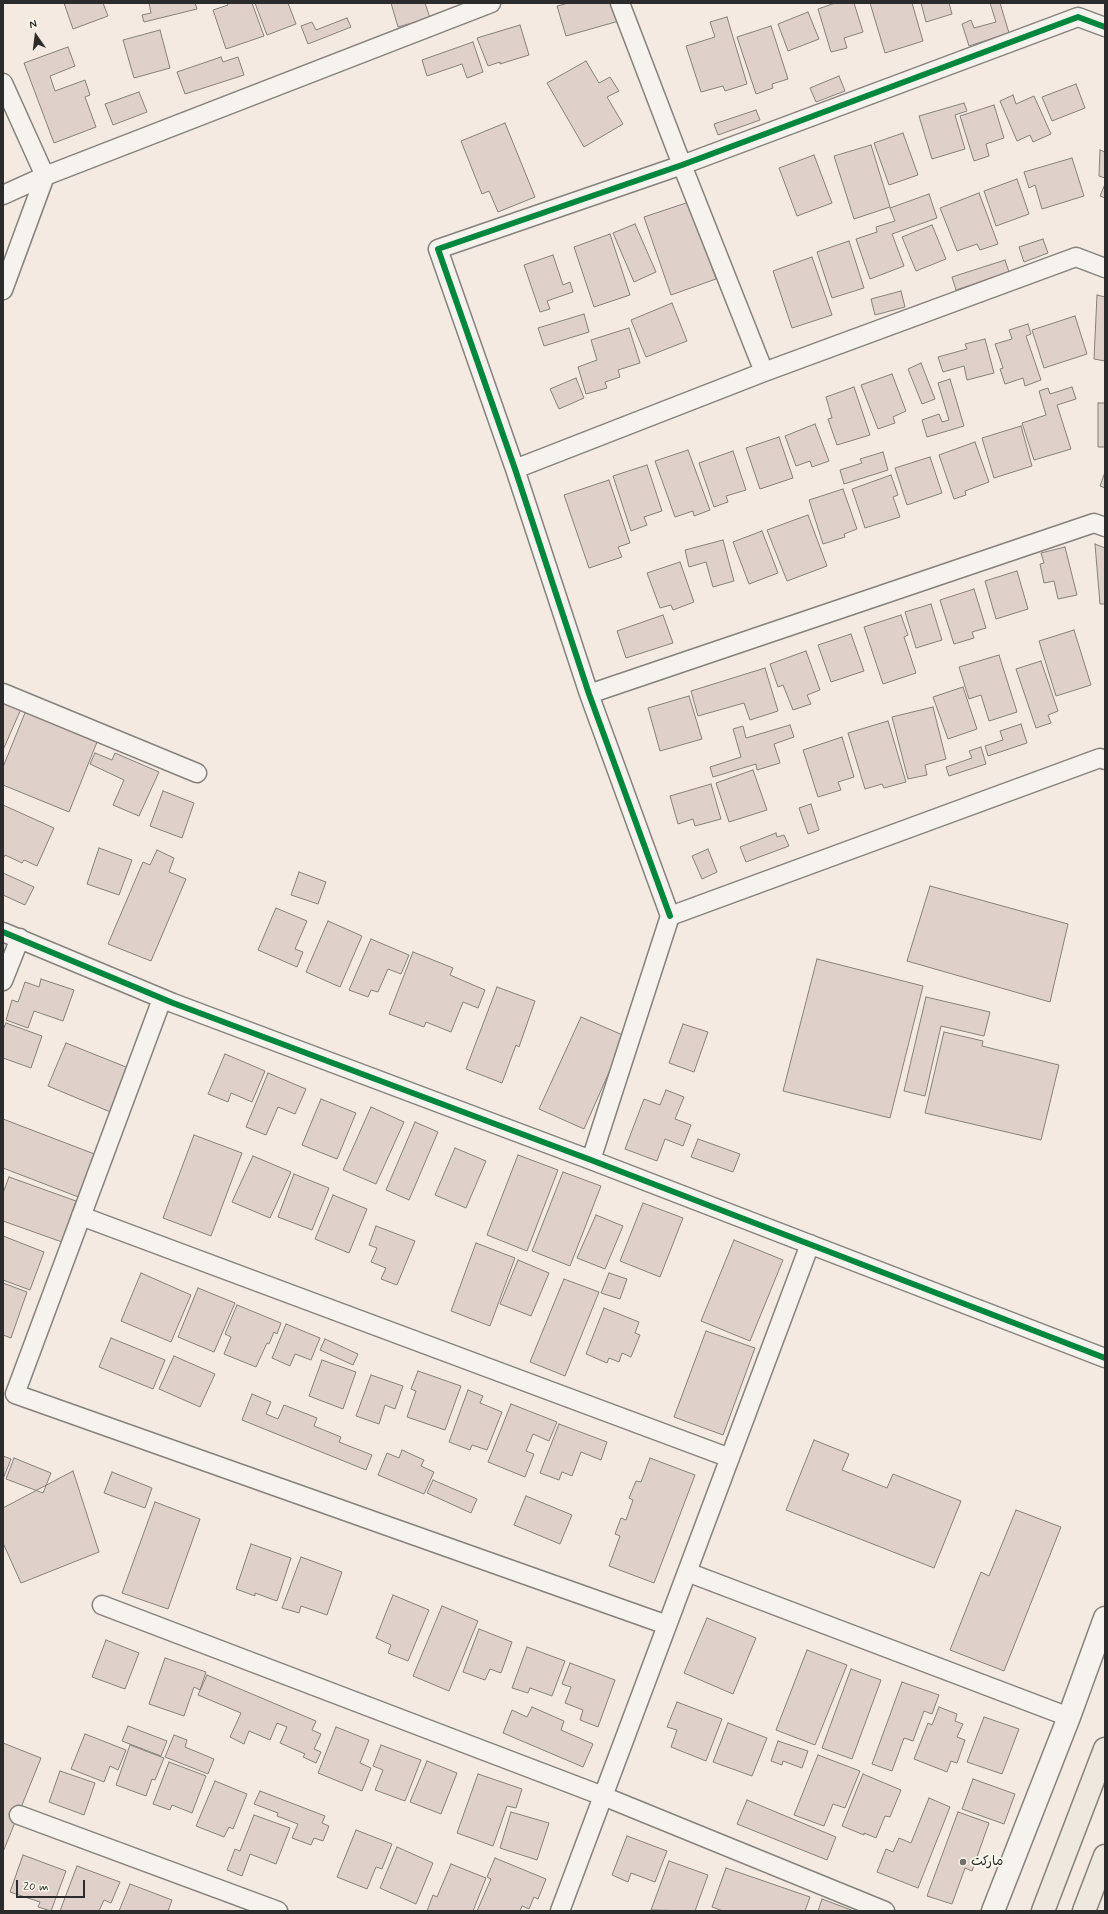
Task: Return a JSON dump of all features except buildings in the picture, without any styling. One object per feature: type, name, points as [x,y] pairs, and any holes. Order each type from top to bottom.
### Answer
[{"type":"main road","points":[[1043,1911],[1105,1749]]},
{"type":"main road","points":[[1084,1911],[1105,1856]]},
{"type":"street","points":[[3,195],[45,176],[491,3]]},
{"type":"street","points":[[620,3],[764,372]]},
{"type":"street","points":[[591,1160],[670,916],[589,694],[515,469],[438,249],[682,165],[1078,17],[1105,28]]},
{"type":"street","points":[[3,84],[45,176],[3,290]]},
{"type":"street","points":[[515,469],[764,372],[1076,257],[1105,268]]},
{"type":"street","points":[[589,694],[1094,523],[1105,527]]},
{"type":"street","points":[[3,693],[197,773]]},
{"type":"street","points":[[670,916],[1100,758],[1105,760]]},
{"type":"street","points":[[3,932],[162,999],[591,1160],[1105,1358]]},
{"type":"street","points":[[3,981],[20,938]]},
{"type":"street","points":[[162,999],[15,1394],[667,1625]]},
{"type":"street","points":[[81,1216],[730,1458]]},
{"type":"street","points":[[560,1911],[810,1244]]},
{"type":"street","points":[[687,1572],[1069,1717]]},
{"type":"street","points":[[102,1605],[603,1796],[885,1911]]},
{"type":"street","points":[[993,1911],[1069,1717],[1105,1618]]},
{"type":"street","points":[[19,1815],[278,1911]]},
{"type":"cycle path","points":[[670,916],[589,694],[515,469],[438,249],[682,165],[1078,17],[1105,27]]},
{"type":"cycle path","points":[[3,932],[173,1003],[591,1160],[1105,1358]]},
{"type":"place","name":"مارکت","points":[[963,1862]]}]
